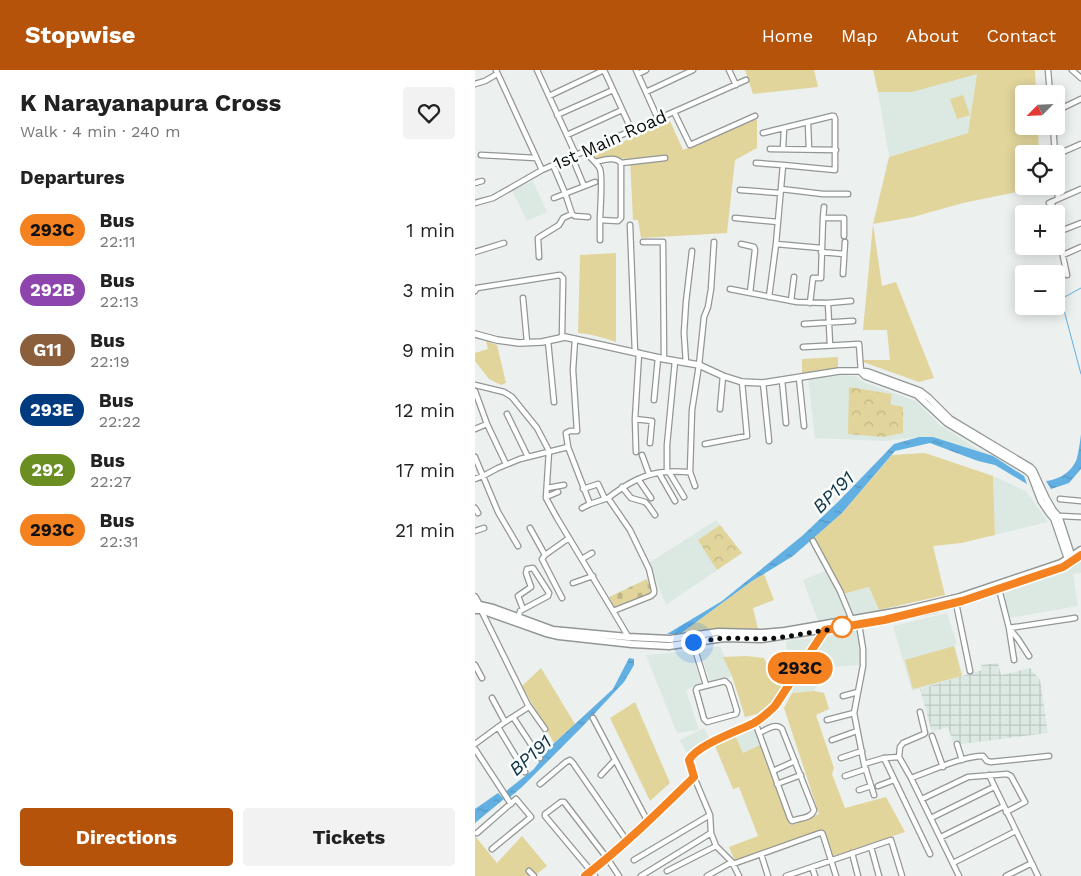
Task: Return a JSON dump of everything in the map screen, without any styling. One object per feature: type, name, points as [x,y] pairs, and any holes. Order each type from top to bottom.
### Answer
[{"type":"main road","points":[[475,334],[511,343],[542,342],[565,337],[699,365],[742,382],[763,382],[839,372],[861,372],[865,376],[917,395],[947,423],[1027,471],[1037,483],[1041,501],[1054,519],[1070,560]]},
{"type":"main road","points":[[630,640],[658,642],[718,632],[761,633],[785,631],[859,624],[913,614],[956,603],[1063,567],[1081,550]]},
{"type":"main road","points":[[475,597],[477,607],[517,620],[546,633],[559,636],[658,642],[677,645],[724,638],[777,638],[852,620],[916,608],[960,597],[1081,555]]},
{"type":"main road","points":[[585,876],[593,873],[694,777],[689,760],[694,753],[704,746],[755,722],[775,706],[827,627]]},
{"type":"street","points":[[537,70],[567,135],[584,186]]},
{"type":"street","points":[[549,96],[604,70],[632,131]]},
{"type":"street","points":[[646,70],[637,72],[658,119]]},
{"type":"street","points":[[646,92],[693,70]]},
{"type":"street","points":[[729,70],[736,85]]},
{"type":"street","points":[[1048,70],[1049,85]]},
{"type":"street","points":[[1072,70],[1081,78]]},
{"type":"street","points":[[475,84],[497,72],[542,170]]},
{"type":"street","name":"1st Main Road","points":[[475,203],[493,198],[542,170],[746,80]]},
{"type":"street","points":[[557,115],[613,90]]},
{"type":"street","points":[[1065,107],[1081,100]]},
{"type":"street","points":[[567,135],[622,110]]},
{"type":"street","points":[[675,112],[690,145],[755,116]]},
{"type":"street","points":[[756,163],[835,170],[834,116],[763,133]]},
{"type":"street","points":[[808,123],[809,149]]},
{"type":"street","points":[[783,128],[783,149]]},
{"type":"street","points":[[1065,150],[1081,144]]},
{"type":"street","points":[[770,149],[835,150]]},
{"type":"street","points":[[585,151],[599,166],[601,173],[600,240]]},
{"type":"street","points":[[481,155],[536,158]]},
{"type":"street","points":[[595,162],[612,159],[618,160],[621,163],[665,158]]},
{"type":"street","points":[[600,220],[617,221],[621,218],[621,163]]},
{"type":"street","points":[[553,165],[572,214]]},
{"type":"street","points":[[769,297],[783,165]]},
{"type":"street","points":[[475,183],[482,181]]},
{"type":"street","points":[[554,198],[595,182]]},
{"type":"street","points":[[1051,205],[1050,202],[1081,189]]},
{"type":"street","points":[[740,190],[848,194]]},
{"type":"street","points":[[1059,195],[1059,199]]},
{"type":"street","points":[[810,303],[813,278],[821,278],[824,207]]},
{"type":"street","points":[[539,257],[539,238],[559,225],[563,218],[572,214],[588,217]]},
{"type":"street","points":[[735,218],[778,222]]},
{"type":"street","points":[[823,218],[851,218]]},
{"type":"street","points":[[844,218],[844,236]]},
{"type":"street","points":[[1065,229],[1081,223]]},
{"type":"street","points":[[630,225],[637,353],[636,452]]},
{"type":"street","points":[[643,242],[663,242],[661,358],[654,400]]},
{"type":"street","points":[[695,486],[690,472],[693,410],[704,317],[711,289],[714,242]]},
{"type":"street","points":[[843,274],[845,242]]},
{"type":"street","points":[[475,252],[504,243]]},
{"type":"street","points":[[741,244],[754,247],[755,250],[750,294]]},
{"type":"street","points":[[775,244],[844,254]]},
{"type":"street","points":[[1065,254],[1081,247]]},
{"type":"street","points":[[685,363],[684,333],[692,251]]},
{"type":"street","points":[[1063,255],[1067,275]]},
{"type":"street","points":[[475,291],[477,288],[560,275],[563,278],[562,337]]},
{"type":"street","points":[[791,301],[794,277]]},
{"type":"street","points":[[729,289],[810,303],[851,301]]},
{"type":"street","points":[[523,298],[527,342]]},
{"type":"street","points":[[828,303],[830,345]]},
{"type":"street","points":[[804,324],[853,321]]},
{"type":"street","points":[[575,339],[573,370],[577,430],[566,433],[568,447],[590,504]]},
{"type":"street","points":[[548,340],[554,402]]},
{"type":"street","points":[[803,347],[859,344],[861,372]]},
{"type":"street","points":[[675,361],[667,445],[668,472],[684,497]]},
{"type":"street","points":[[720,409],[723,376]]},
{"type":"street","points":[[799,378],[803,426]]},
{"type":"street","points":[[782,380],[786,423]]},
{"type":"street","points":[[705,444],[747,436],[742,382]]},
{"type":"street","points":[[763,382],[769,441]]},
{"type":"street","points":[[475,385],[504,392],[512,397],[537,428],[549,451],[546,497],[630,640]]},
{"type":"street","points":[[475,391],[487,424],[506,464]]},
{"type":"street","points":[[507,414],[528,457]]},
{"type":"street","points":[[635,419],[652,421],[650,443]]},
{"type":"street","points":[[475,429],[487,424]]},
{"type":"street","points":[[475,479],[519,459],[568,447]]},
{"type":"street","points":[[643,455],[649,474]]},
{"type":"street","points":[[475,456],[498,512],[518,546]]},
{"type":"street","points":[[582,508],[606,498],[622,487],[649,474],[690,472]]},
{"type":"street","points":[[659,473],[675,501]]},
{"type":"street","points":[[639,479],[651,498]]},
{"type":"street","points":[[583,489],[597,484],[630,530],[649,569],[655,590],[651,596],[613,611]]},
{"type":"street","points":[[547,488],[564,485]]},
{"type":"street","points":[[622,487],[631,498],[645,502],[655,516]]},
{"type":"street","points":[[546,497],[558,492]]},
{"type":"street","points":[[1060,500],[1081,501]]},
{"type":"street","points":[[557,518],[563,516]]},
{"type":"street","points":[[1061,516],[1081,517]]},
{"type":"street","points":[[475,531],[484,528]]},
{"type":"street","points":[[530,528],[545,555]]},
{"type":"street","points":[[562,598],[542,559],[569,538]]},
{"type":"street","points":[[813,541],[841,591],[852,620]]},
{"type":"street","points":[[582,559],[592,553]]},
{"type":"street","points":[[517,620],[519,612],[548,596],[549,593],[533,568],[527,569],[526,573],[531,587],[518,596],[523,609]]},
{"type":"street","points":[[573,583],[593,576]]},
{"type":"street","points":[[999,589],[1009,628],[1014,660]]},
{"type":"street","points":[[956,603],[970,671]]},
{"type":"street","points":[[477,607],[528,705],[545,729]]},
{"type":"street","points":[[1009,628],[1075,618]]},
{"type":"street","points":[[859,624],[863,649],[863,666],[854,712],[865,767],[874,795]]},
{"type":"street","points":[[1009,628],[1029,656]]},
{"type":"street","points":[[693,642],[706,685]]},
{"type":"street","points":[[475,666],[482,678]]},
{"type":"street","points":[[727,682],[737,711],[736,714],[705,721],[696,690],[706,685],[727,682]]},
{"type":"street","points":[[843,696],[858,692]]},
{"type":"street","points":[[492,698],[505,722]]},
{"type":"street","points":[[475,744],[527,708],[528,705]]},
{"type":"street","points":[[827,720],[854,712]]},
{"type":"street","points":[[920,712],[925,733],[903,743],[900,747],[899,757],[922,799],[959,876]]},
{"type":"street","points":[[513,717],[540,758]]},
{"type":"street","points":[[593,718],[648,822]]},
{"type":"street","points":[[755,722],[777,784],[791,820],[811,815],[813,810],[781,727],[776,726],[759,733]]},
{"type":"street","points":[[498,728],[525,772]]},
{"type":"street","points":[[833,740],[857,731]]},
{"type":"street","points":[[932,736],[943,767]]},
{"type":"street","points":[[957,744],[962,760]]},
{"type":"street","points":[[475,750],[509,802]]},
{"type":"street","points":[[841,758],[862,751]]},
{"type":"street","points":[[911,778],[962,760],[981,756],[991,762],[1049,756]]},
{"type":"street","points":[[845,776],[884,758],[899,757]]},
{"type":"street","points":[[884,758],[931,854]]},
{"type":"street","points":[[540,784],[570,760],[627,841]]},
{"type":"street","points":[[601,775],[615,760]]},
{"type":"street","points":[[773,771],[795,761]]},
{"type":"street","points":[[922,799],[968,777],[1007,774],[1011,776],[1025,802],[941,837]]},
{"type":"street","points":[[777,784],[801,775]]},
{"type":"street","points":[[989,775],[1038,876]]},
{"type":"street","points":[[694,777],[711,814],[711,834],[716,846],[733,863],[739,876]]},
{"type":"street","points":[[878,786],[894,780]]},
{"type":"street","points":[[859,790],[871,786]]},
{"type":"street","points":[[931,818],[994,786]]},
{"type":"street","points":[[477,833],[509,802],[516,799],[531,817],[492,849]]},
{"type":"street","points":[[593,873],[546,819],[545,814],[561,802],[564,802],[619,876]]},
{"type":"street","points":[[634,860],[711,814]]},
{"type":"street","points":[[953,863],[1016,831]]},
{"type":"street","points":[[707,876],[733,863],[822,833],[836,876]]},
{"type":"street","points":[[641,876],[711,834]]},
{"type":"street","points":[[790,875],[891,840],[902,876]]},
{"type":"street","points":[[667,871],[716,846]]},
{"type":"street","points":[[871,847],[879,876]]},
{"type":"street","points":[[852,853],[858,876]]},
{"type":"street","points":[[761,854],[769,876]]},
{"type":"street","points":[[1005,876],[1032,863]]},
{"type":"street","points":[[812,867],[815,876]]},
{"type":"street","points":[[529,871],[534,876]]},
{"type":"shaded area","points":[[977,73],[968,133],[889,157],[878,92],[912,92]]},
{"type":"shaded area","points":[[533,181],[547,212],[527,221],[512,190]]},
{"type":"shaded area","points":[[839,375],[856,376],[863,382],[916,401],[941,426],[976,448],[993,456],[933,437],[885,441],[815,438],[808,379]]},
{"type":"shaded area","points":[[993,476],[1026,491],[1048,522],[995,535]]},
{"type":"shaded area","points":[[716,520],[742,553],[666,605],[649,563]]},
{"type":"shaded area","points":[[1081,560],[1081,573],[1073,574],[1078,606],[1008,618],[1003,594],[1071,567]]},
{"type":"shaded area","points":[[825,571],[839,595],[847,616],[818,621],[803,580]]},
{"type":"shaded area","points":[[869,587],[879,610],[852,616],[843,594]]},
{"type":"shaded area","points":[[947,613],[957,644],[954,645],[963,676],[912,691],[893,626]]},
{"type":"shaded area","points":[[857,629],[861,657],[860,665],[828,667],[814,691],[792,693],[795,681],[826,633]]},
{"type":"shaded area","points":[[815,638],[798,665],[787,654],[786,641]]},
{"type":"shaded area","points":[[720,646],[732,676],[710,681],[699,650]]},
{"type":"shaded area","points":[[691,651],[701,683],[686,690],[699,730],[677,733],[646,655]]},
{"type":"shaded area","points":[[998,663],[1001,675],[1030,668],[1040,680],[1048,733],[954,745],[948,727],[932,732],[920,689],[982,670],[981,665]]},
{"type":"shaded area","points":[[704,728],[710,740],[686,752],[680,740]]},
{"type":"shaded area","points":[[754,729],[760,745],[743,753],[736,737]]},
{"type":"green space","points":[[745,70],[814,70],[818,87],[753,94]]},
{"type":"green space","points":[[873,70],[1035,70],[1036,85],[1015,85],[1015,135],[1038,135],[1039,145],[1015,145],[1015,192],[963,203],[913,217],[873,224],[889,157],[968,133],[977,74],[912,92],[878,92]]},
{"type":"green space","points":[[963,95],[970,115],[957,119],[950,99]]},
{"type":"green space","points":[[757,119],[757,148],[735,160],[727,233],[641,238],[638,220],[633,220],[630,159],[594,158],[593,155],[670,121],[683,150]]},
{"type":"green space","points":[[873,224],[882,286],[896,282],[934,378],[919,382],[863,362],[863,360],[890,360],[887,330],[863,330]]},
{"type":"green space","points":[[616,253],[616,342],[593,335],[578,333],[580,255]]},
{"type":"green space","points":[[486,341],[497,345],[506,383],[501,385],[489,379],[475,361],[475,353],[488,349]]},
{"type":"green space","points":[[838,357],[838,368],[802,373],[802,359]]},
{"type":"green space","points":[[849,387],[892,394],[890,404],[903,407],[903,433],[883,437],[848,434]]},
{"type":"green space","points":[[925,453],[993,476],[995,535],[961,543],[933,546],[945,595],[879,610],[869,587],[843,594],[813,538],[842,513],[892,455]]},
{"type":"green space","points":[[720,525],[742,553],[717,570],[698,540]]},
{"type":"green space","points":[[764,574],[774,600],[753,608],[758,629],[717,628],[680,634],[752,581]]},
{"type":"green space","points":[[647,579],[651,593],[614,608],[609,597]]},
{"type":"green space","points":[[954,646],[962,676],[913,689],[905,660]]},
{"type":"green space","points":[[746,656],[764,658],[775,682],[782,686],[771,703],[757,714],[745,717],[732,676],[723,657]]},
{"type":"green space","points":[[541,668],[575,724],[554,743],[522,686]]},
{"type":"green space","points":[[814,691],[824,693],[829,709],[816,715],[834,768],[832,774],[845,808],[886,797],[905,832],[832,857],[823,830],[735,861],[729,847],[758,836],[739,787],[733,789],[715,746],[736,737],[743,753],[760,745],[790,825],[819,814],[784,708],[792,693]]},
{"type":"green space","points":[[635,702],[670,783],[650,801],[610,718]]},
{"type":"green space","points":[[475,836],[497,863],[522,836],[547,866],[534,876],[475,876]]},
{"type":"water","points":[[1081,434],[1081,469],[1069,483],[1051,489],[1046,481],[1056,479],[1065,474],[1075,463]]},
{"type":"water","points":[[919,437],[933,437],[993,456],[1024,476],[1027,484],[995,465],[978,461],[930,443],[895,451],[842,513],[793,556],[752,581],[680,634],[667,634],[722,601],[802,536],[894,444]]},
{"type":"water","points":[[629,658],[634,659],[634,665],[624,682],[582,727],[509,798],[505,792],[534,769],[551,746],[613,689]]},
{"type":"water","points":[[498,793],[504,799],[475,823],[475,809]]},
{"type":"waterway","name":"BP191","points":[[1081,288],[1061,299],[1081,374]]},
{"type":"bus line","name":"293C","points":[[585,876],[648,822],[694,777],[689,760],[694,753],[704,746],[755,722],[775,706],[825,630],[884,620],[962,601],[1063,567],[1081,555]]},
{"type":"route","points":[[693,642],[724,638],[777,638],[845,627],[842,627]]}]
